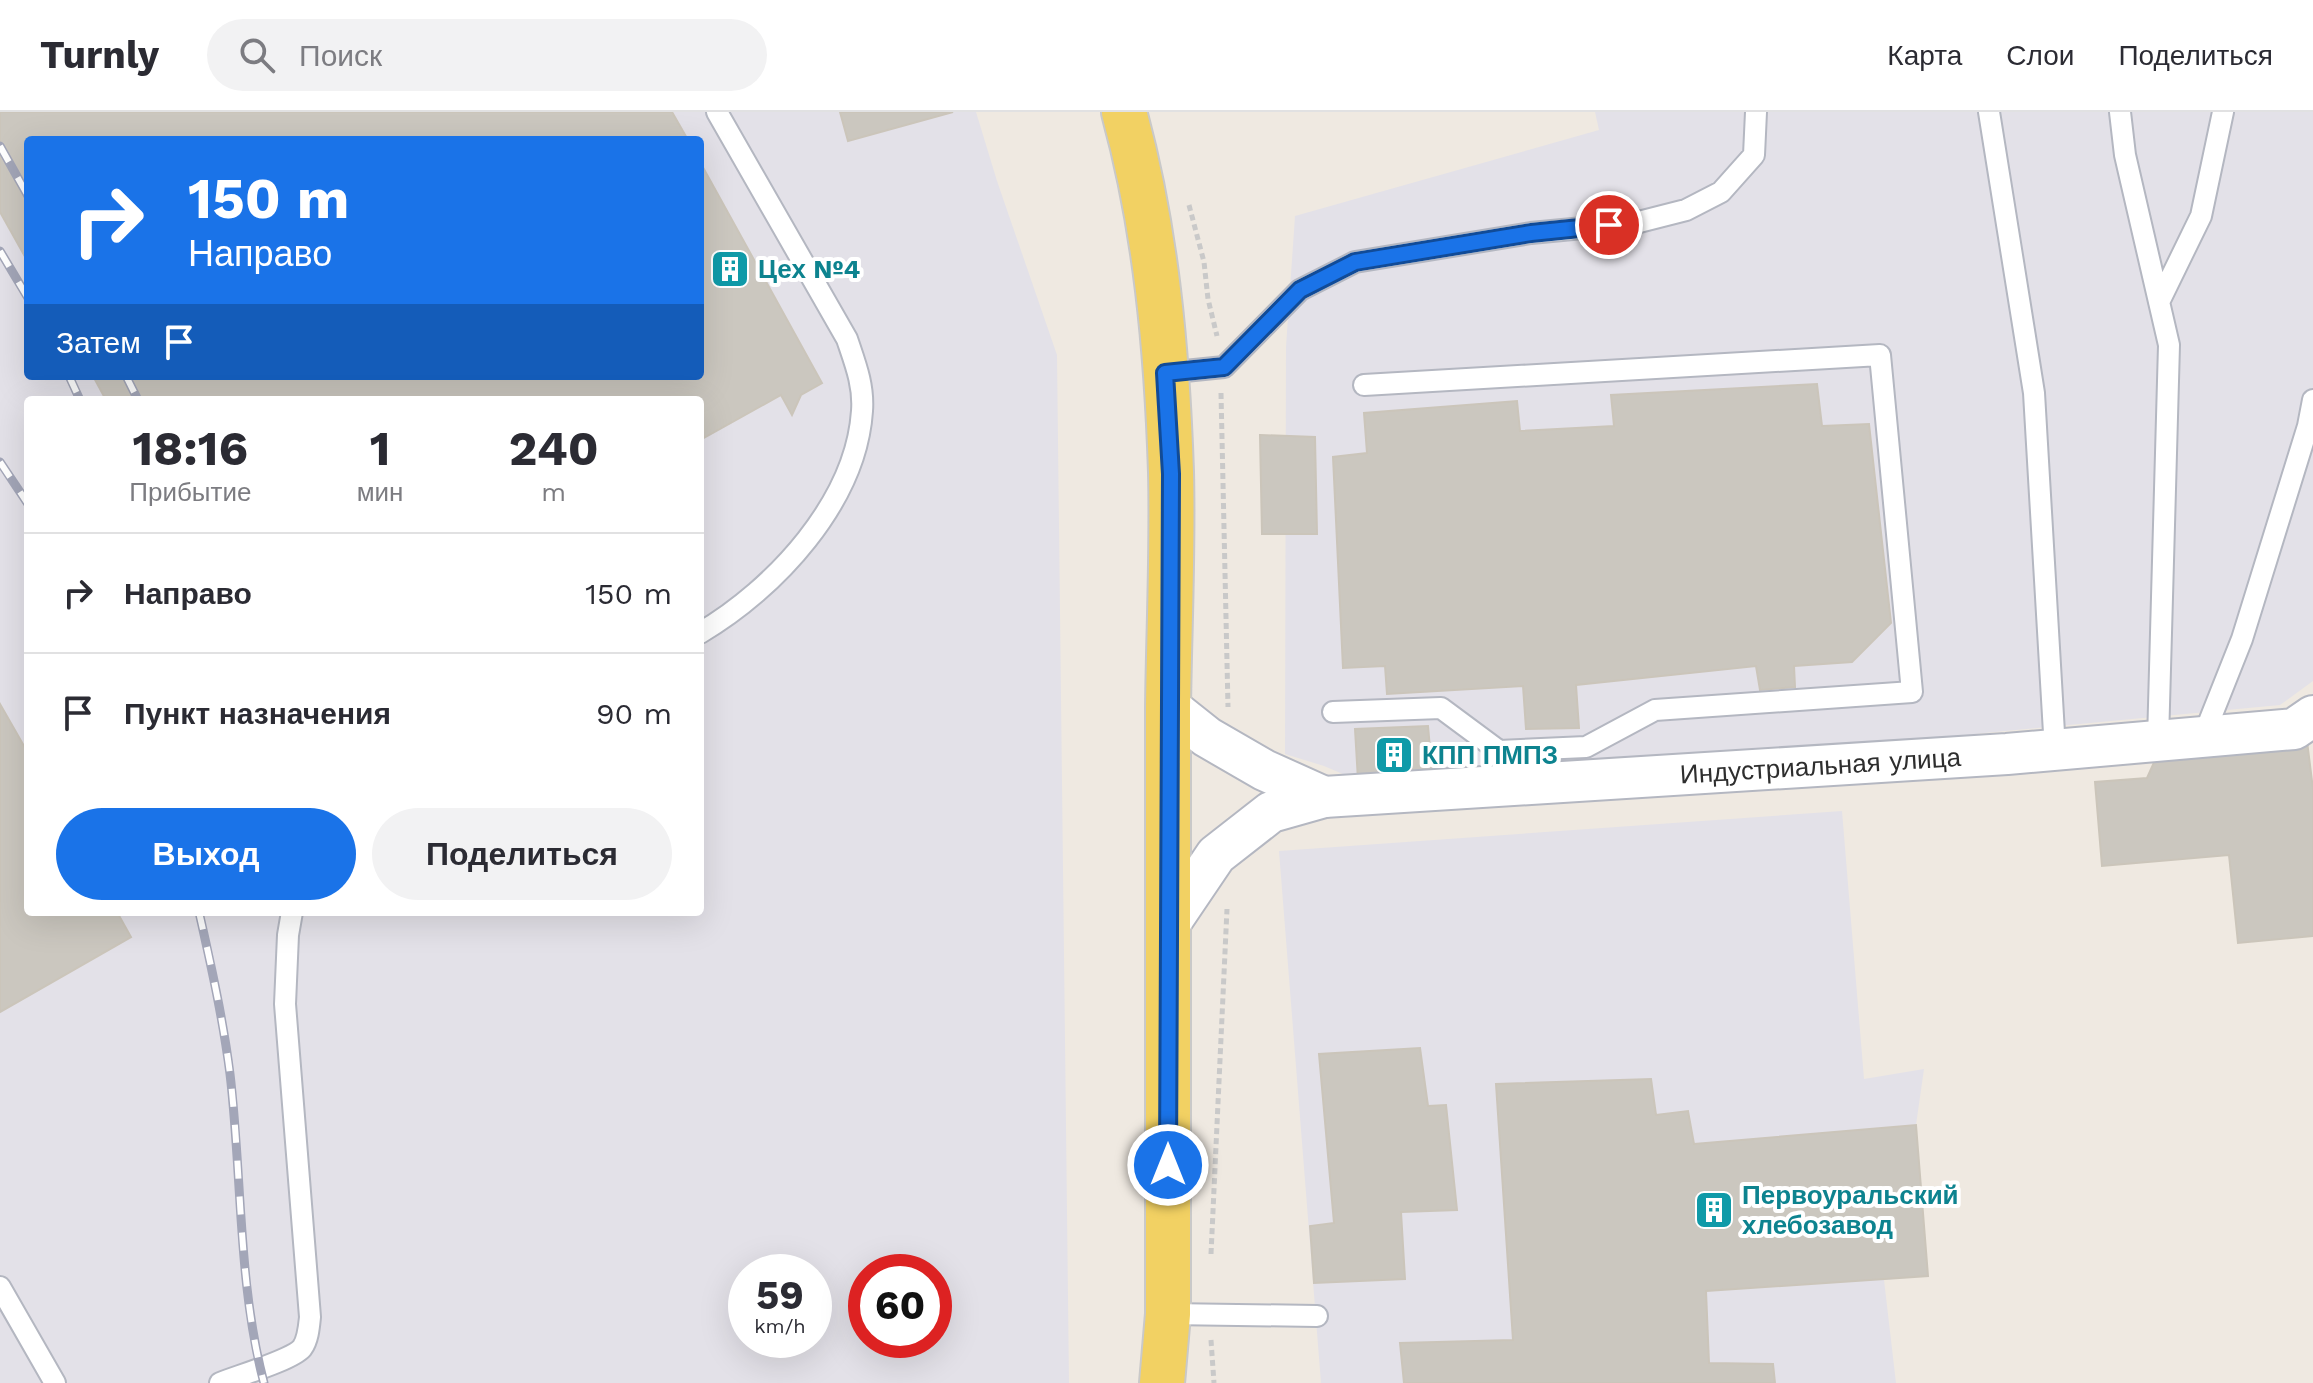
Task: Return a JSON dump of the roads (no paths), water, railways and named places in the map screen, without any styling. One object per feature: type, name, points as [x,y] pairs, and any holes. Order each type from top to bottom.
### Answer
[{"type":"main road","points":[[1124,112],[1139,166],[1157,271],[1171,474],[1168,1314],[1162,1383]]},
{"type":"street","points":[[1168,706],[1218,743],[1264,770],[1324,797]]},
{"type":"street","name":"Индустриальная улица","points":[[1168,926],[1216,855],[1271,812],[1324,797],[2055,750],[2294,729],[2313,716]]},
{"type":"lane","points":[[704,630],[745,602],[767,582],[814,529],[846,473],[858,438],[862,410],[860,378],[847,339],[717,112]]},
{"type":"lane","points":[[1165,373],[1224,367],[1300,290],[1355,262],[1531,233],[1635,223],[1686,210],[1721,192],[1754,155],[1756,112]]},
{"type":"lane","points":[[1989,112],[2034,393],[2055,750]]},
{"type":"lane","points":[[2120,112],[2125,155],[2169,345],[2158,741]]},
{"type":"lane","points":[[2159,302],[2201,216],[2223,112]]},
{"type":"lane","points":[[1333,712],[1441,708],[1499,751],[1586,747],[1655,710],[1912,692],[1880,355],[1364,385]]},
{"type":"lane","points":[[2203,737],[2242,639],[2308,426],[2313,400]]},
{"type":"lane","points":[[220,1383],[285,1360],[302,1347],[308,1334],[310,1317],[285,1004],[291,916]]},
{"type":"lane","points":[[0,1287],[55,1383]]},
{"type":"lane","points":[[1168,1314],[1317,1316]]},
{"type":"railway","points":[[0,146],[24,189]]},
{"type":"railway","points":[[0,251],[24,291]]},
{"type":"railway","points":[[71,380],[78,396]]},
{"type":"railway","points":[[128,380],[136,396]]},
{"type":"railway","points":[[0,462],[24,498]]},
{"type":"railway","points":[[200,916],[230,1074],[249,1308],[264,1383]]},
{"type":"place","name":"Цех №4","points":[[730,269]]},
{"type":"place","name":"КПП ПМПЗ","points":[[1394,755]]},
{"type":"place","name":"Первоуральский хлебозавод","points":[[1714,1210]]}]
